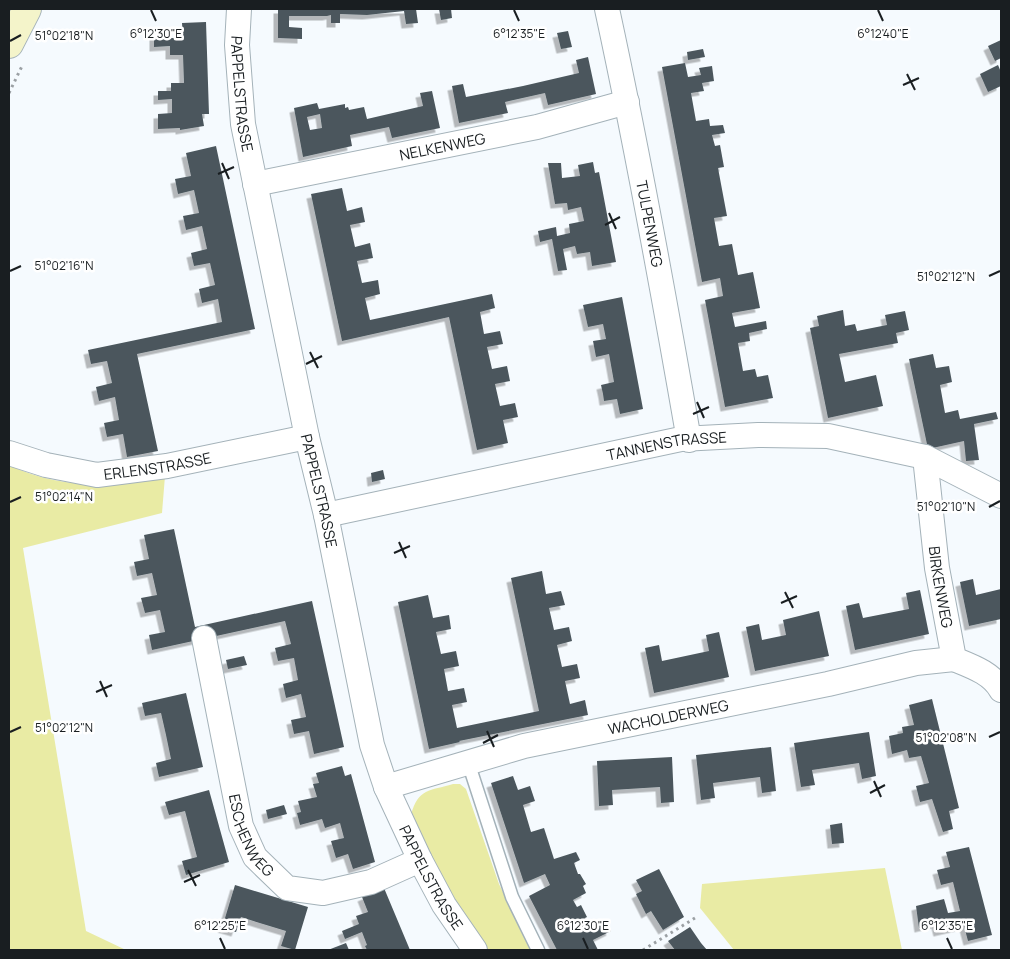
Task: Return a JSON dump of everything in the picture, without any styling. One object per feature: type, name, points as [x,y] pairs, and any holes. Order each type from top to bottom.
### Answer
[{"type":"street","points":[[9,44],[27,9]]},
{"type":"street","name":"PAPPELSTRASSE","points":[[239,9],[237,45],[243,124],[307,437],[326,515],[372,745],[386,787],[420,860],[444,906],[474,950]]},
{"type":"street","name":"TULPENWEG","points":[[607,9],[661,278],[689,440]]},
{"type":"street","name":"NELKENWEG","points":[[255,184],[537,127],[627,102]]},
{"type":"street","name":"TANNENSTRASSE","points":[[326,515],[681,440],[758,435],[828,436],[925,457],[1001,496]]},
{"type":"street","name":"ERLENSTRASSE","points":[[9,453],[46,465],[97,475],[167,466],[307,437]]},
{"type":"street","name":"BIRKENWEG","points":[[925,457],[937,568],[954,659]]},
{"type":"street","name":"ESCHENWEG","points":[[204,638],[241,826],[255,857],[287,888],[323,893],[371,882],[420,860]]},
{"type":"street","points":[[954,659],[978,669],[998,684],[1001,690]]},
{"type":"street","name":"WACHOLDERWEG","points":[[386,787],[524,746],[828,684],[916,663],[954,659]]},
{"type":"lane","points":[[468,762],[512,897],[538,950]]},
{"type":"path","points":[[643,950],[695,918]]},
{"type":"green space","points":[[9,465],[47,479],[86,484],[126,483],[165,476],[162,513],[23,548],[86,931],[126,950],[9,950]]},
{"type":"green space","points":[[453,784],[460,784],[466,789],[499,884],[531,950],[485,950],[447,893],[411,815],[421,795]]},
{"type":"green space","points":[[885,868],[902,950],[734,950],[700,908],[702,884]]},
{"type":"building","points":[[278,9],[416,9],[418,23],[406,24],[404,11],[367,15],[340,14],[340,23],[331,23],[331,15],[289,16],[289,27],[302,28],[302,39],[278,38]]},
{"type":"building","points":[[439,9],[451,9],[452,18],[441,20]]},
{"type":"building","points":[[206,22],[209,114],[202,114],[204,126],[180,130],[180,128],[158,129],[158,114],[172,113],[172,99],[158,100],[158,91],[171,91],[171,83],[184,83],[183,55],[170,55],[170,46],[154,47],[154,35],[169,34],[169,38],[183,38],[182,23]]},
{"type":"building","points":[[568,31],[572,47],[561,49],[557,33]]},
{"type":"building","points":[[1001,40],[1001,58],[995,61],[988,46]]},
{"type":"building","points":[[703,49],[705,57],[688,60],[687,52]]},
{"type":"building","points":[[588,57],[596,94],[548,105],[545,93],[505,102],[508,113],[459,123],[452,86],[463,84],[466,97],[523,86],[579,73],[576,60]]},
{"type":"building","points":[[685,63],[688,77],[701,75],[699,68],[712,66],[714,81],[702,83],[704,91],[691,93],[696,121],[709,119],[710,126],[723,125],[725,133],[712,135],[715,146],[720,145],[724,167],[718,168],[727,216],[714,218],[719,246],[732,244],[738,275],[753,272],[760,308],[732,313],[735,327],[766,321],[767,329],[749,333],[750,341],[738,343],[743,371],[755,369],[757,377],[768,375],[773,398],[725,407],[705,300],[723,296],[720,278],[702,282],[662,67]]},
{"type":"building","points":[[998,65],[1001,72],[1001,86],[988,92],[980,74]]},
{"type":"building","points":[[432,91],[440,128],[392,138],[389,127],[350,135],[352,146],[303,157],[294,108],[317,103],[319,109],[345,104],[345,108],[348,107],[349,110],[364,107],[367,119],[423,106],[420,93]],"holes":[[[320,114],[322,128],[310,130],[307,117]]]},
{"type":"building","points":[[216,146],[255,329],[137,354],[158,451],[127,457],[123,434],[107,437],[104,423],[119,420],[115,397],[99,401],[96,387],[112,383],[107,361],[91,364],[88,350],[222,322],[218,299],[202,303],[199,289],[215,285],[210,263],[194,266],[191,253],[207,249],[202,226],[186,230],[183,216],[199,213],[194,190],[178,194],[175,179],[191,176],[186,153]]},
{"type":"building","points":[[593,162],[595,173],[599,172],[616,262],[592,266],[590,252],[577,254],[575,246],[563,249],[567,270],[558,271],[552,239],[540,242],[538,231],[556,227],[557,236],[570,233],[569,224],[584,221],[581,207],[568,210],[567,203],[555,204],[548,163],[561,163],[562,178],[580,176],[578,165]]},
{"type":"building","points":[[342,188],[347,211],[362,207],[365,222],[350,225],[355,247],[370,243],[373,258],[357,261],[362,283],[378,280],[380,294],[365,298],[370,320],[492,294],[495,308],[480,312],[484,334],[500,331],[503,344],[487,347],[492,369],[507,366],[510,381],[495,384],[500,406],[515,403],[518,417],[503,420],[508,443],[477,450],[449,317],[342,341],[311,194]]},
{"type":"building","points":[[622,297],[643,409],[620,414],[617,399],[604,401],[601,385],[614,382],[609,354],[596,357],[593,341],[606,339],[603,324],[588,327],[583,305]]},
{"type":"building","points":[[843,310],[845,326],[855,324],[857,331],[887,325],[885,315],[905,311],[909,330],[896,333],[898,343],[839,354],[845,382],[876,375],[883,406],[828,418],[810,328],[819,326],[817,316]]},
{"type":"building","points":[[933,354],[936,368],[949,366],[952,382],[940,385],[945,413],[958,410],[960,419],[996,412],[998,419],[974,424],[979,460],[966,461],[964,441],[928,449],[909,359]]},
{"type":"building","points":[[383,470],[385,479],[372,482],[371,473]]},
{"type":"building","points":[[174,529],[195,627],[312,601],[344,747],[314,754],[309,731],[294,734],[291,720],[306,717],[301,694],[286,698],[283,684],[298,680],[294,658],[278,661],[275,648],[291,644],[285,621],[152,650],[149,635],[165,632],[160,610],[145,613],[141,598],[157,595],[152,573],[137,576],[134,562],[149,559],[144,535]]},
{"type":"building","points":[[542,571],[546,594],[561,591],[565,605],[549,608],[554,630],[569,627],[572,641],[557,645],[562,667],[577,664],[580,678],[565,681],[570,704],[585,700],[588,715],[459,741],[429,749],[398,602],[428,595],[433,618],[449,615],[451,629],[436,632],[441,654],[456,651],[459,666],[444,669],[448,691],[464,688],[467,702],[452,705],[457,728],[539,711],[511,578]]},
{"type":"building","points":[[973,579],[976,595],[1001,589],[1001,619],[969,626],[960,582]]},
{"type":"building","points":[[920,590],[929,634],[855,650],[846,606],[859,603],[863,618],[909,609],[906,593]]},
{"type":"building","points":[[819,611],[829,656],[755,671],[746,627],[759,624],[762,640],[786,635],[783,620]]},
{"type":"building","points":[[719,632],[729,677],[654,693],[645,648],[659,645],[662,661],[709,651],[706,635]]},
{"type":"building","points":[[244,656],[247,665],[228,669],[226,660]]},
{"type":"building","points":[[186,693],[203,767],[159,777],[156,763],[171,759],[161,713],[145,716],[142,703]]},
{"type":"building","points":[[932,699],[959,808],[949,811],[953,829],[943,832],[932,799],[920,802],[916,786],[929,783],[921,756],[909,758],[907,750],[892,754],[889,736],[903,733],[902,727],[914,725],[909,705]]},
{"type":"building","points":[[869,732],[876,776],[862,779],[859,763],[812,770],[815,785],[801,787],[794,743]]},
{"type":"building","points":[[771,747],[776,791],[762,793],[760,777],[713,783],[715,798],[701,800],[696,755]]},
{"type":"building","points":[[672,757],[674,802],[661,803],[660,787],[612,790],[613,805],[599,806],[597,761]]},
{"type":"building","points":[[342,766],[345,776],[351,774],[375,862],[353,869],[348,854],[336,858],[331,841],[344,838],[340,823],[325,828],[322,819],[300,825],[297,813],[301,812],[298,801],[317,797],[313,784],[319,783],[316,773]]},
{"type":"building","points":[[513,776],[518,790],[530,786],[535,801],[523,805],[531,832],[544,828],[554,859],[576,852],[580,860],[574,863],[578,874],[580,874],[586,884],[583,886],[586,893],[573,900],[577,907],[581,905],[589,926],[604,919],[611,931],[593,940],[598,950],[557,950],[529,896],[550,885],[545,874],[524,883],[491,783]]},
{"type":"building","points":[[209,790],[229,862],[186,875],[182,861],[197,857],[185,811],[169,815],[165,802]]},
{"type":"building","points":[[284,805],[287,814],[268,819],[266,810]]},
{"type":"building","points":[[842,823],[844,843],[832,844],[830,825]]},
{"type":"building","points":[[969,847],[992,935],[968,941],[964,926],[938,932],[936,924],[919,928],[916,906],[944,899],[948,913],[960,911],[953,882],[941,885],[937,870],[950,867],[946,852]]},
{"type":"building","points":[[659,869],[684,917],[663,930],[651,911],[646,914],[636,894],[642,891],[636,880]]},
{"type":"building","points":[[235,885],[308,907],[295,950],[281,946],[286,931],[241,917],[236,932],[222,928]]},
{"type":"building","points":[[384,888],[410,950],[367,950],[362,932],[345,939],[342,931],[359,924],[356,916],[368,912],[362,897]]},
{"type":"building","points":[[690,927],[707,950],[675,950],[668,941]]},
{"type":"building","points":[[346,943],[349,950],[328,950]]}]
